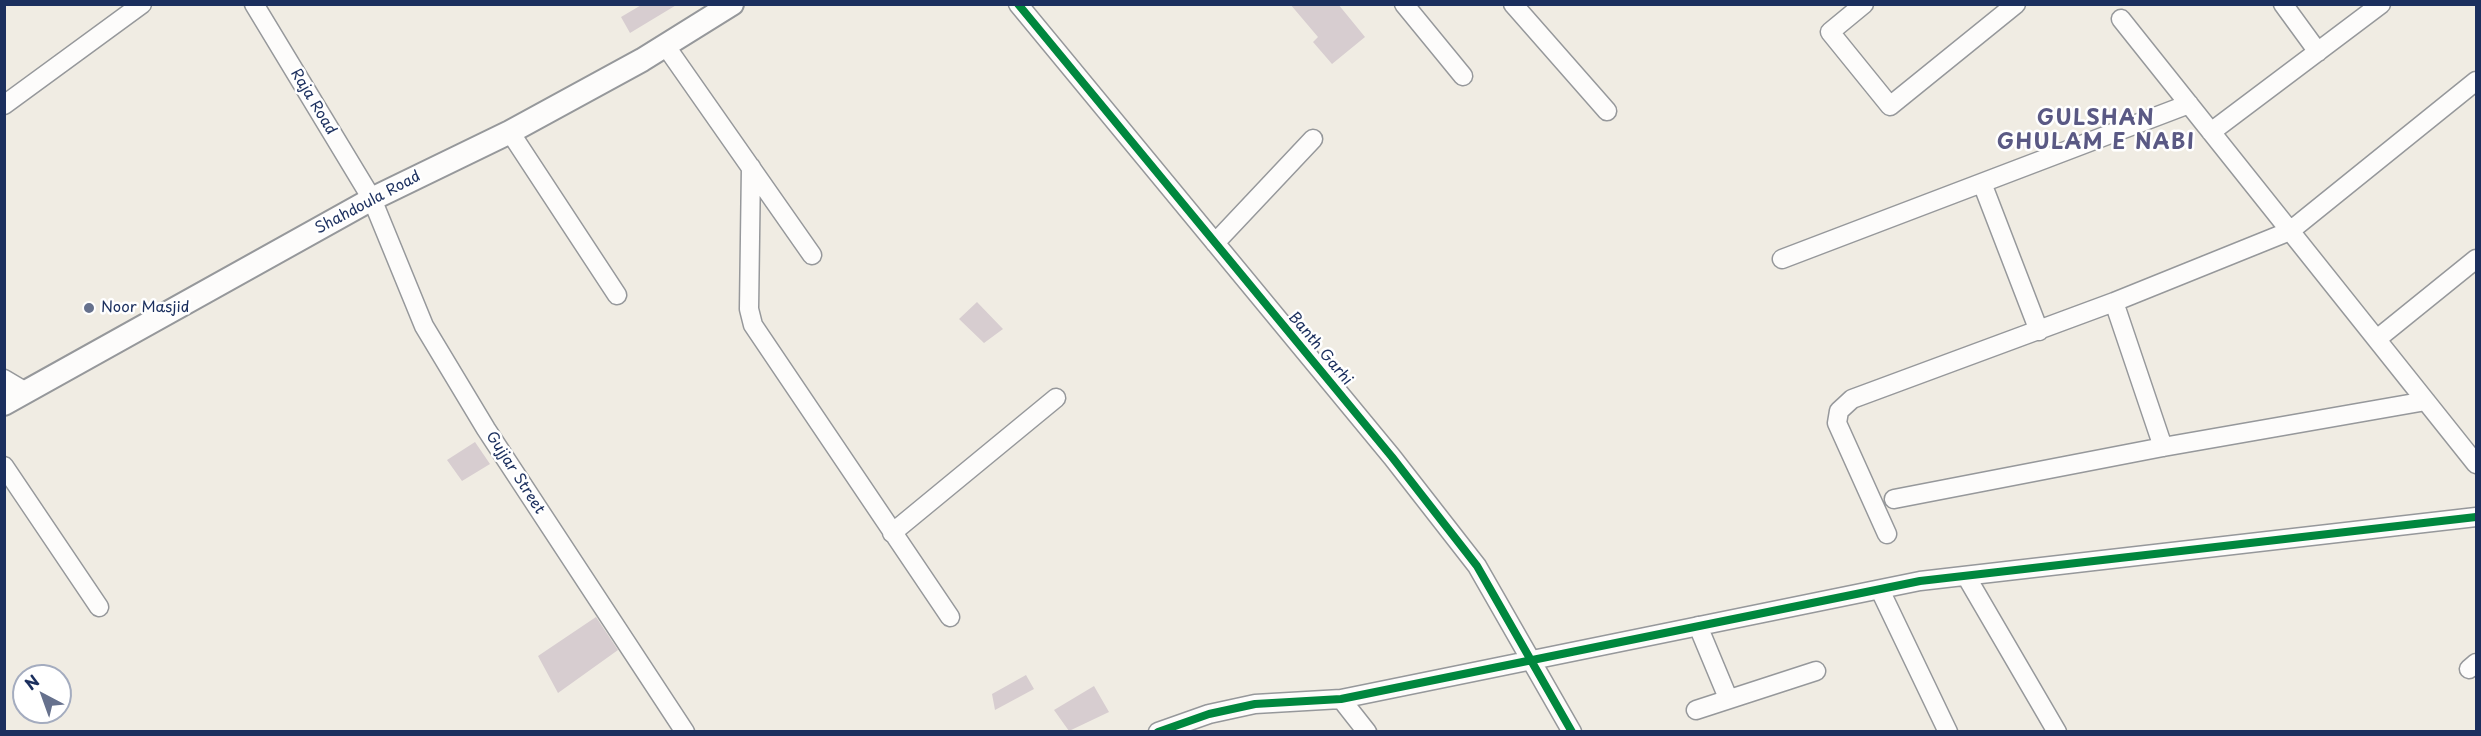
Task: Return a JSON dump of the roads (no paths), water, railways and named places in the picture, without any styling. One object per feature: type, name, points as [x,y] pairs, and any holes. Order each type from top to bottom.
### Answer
[{"type":"street","points":[[4,105],[142,4]]},
{"type":"street","name":"Raja Road","points":[[254,4],[372,199]]},
{"type":"street","name":"Shahdoula Road","points":[[4,404],[372,199],[510,132],[665,45],[732,4]]},
{"type":"street","name":"Banth Garhi","points":[[1017,4],[1392,457],[1477,566],[1572,732]]},
{"type":"street","points":[[1404,4],[1463,76]]},
{"type":"street","points":[[1513,4],[1607,111]]},
{"type":"street","points":[[1864,4],[1830,32],[1890,106],[2016,4]]},
{"type":"street","points":[[2283,4],[2318,52]]},
{"type":"street","points":[[2211,132],[2381,4]]},
{"type":"street","points":[[2121,19],[2476,464]]},
{"type":"street","points":[[665,45],[812,255]]},
{"type":"street","points":[[1887,534],[1837,423],[1839,411],[1852,399],[2039,331],[2290,231],[2476,81]]},
{"type":"street","points":[[1782,260],[2189,104]]},
{"type":"street","points":[[510,132],[618,295]]},
{"type":"street","points":[[1215,243],[1313,139]]},
{"type":"street","points":[[751,167],[749,302],[753,325],[950,617]]},
{"type":"street","points":[[1982,183],[2039,331]]},
{"type":"street","name":"Gujjar Street","points":[[372,199],[424,326],[486,429],[685,732]]},
{"type":"street","points":[[2376,339],[2476,259]]},
{"type":"street","points":[[2114,302],[2163,447]]},
{"type":"street","points":[[4,380],[26,392]]},
{"type":"street","points":[[892,533],[1056,398]]},
{"type":"street","points":[[1894,499],[2163,447],[2426,401]]},
{"type":"street","points":[[4,465],[99,608]]},
{"type":"street","points":[[1158,732],[1209,714],[1255,704],[1341,699],[1920,581],[2476,517]]},
{"type":"street","points":[[1966,576],[2057,732]]},
{"type":"street","points":[[1880,590],[1948,732]]},
{"type":"street","points":[[1698,626],[1728,698]]},
{"type":"street","points":[[1696,710],[1816,671]]},
{"type":"street","points":[[1341,699],[1367,732]]},
{"type":"place","name":"Noor Masjid","points":[[89,308]]},
{"type":"district","name":"GULSHAN GHULAM E NABI","points":[[2096,131]]}]
